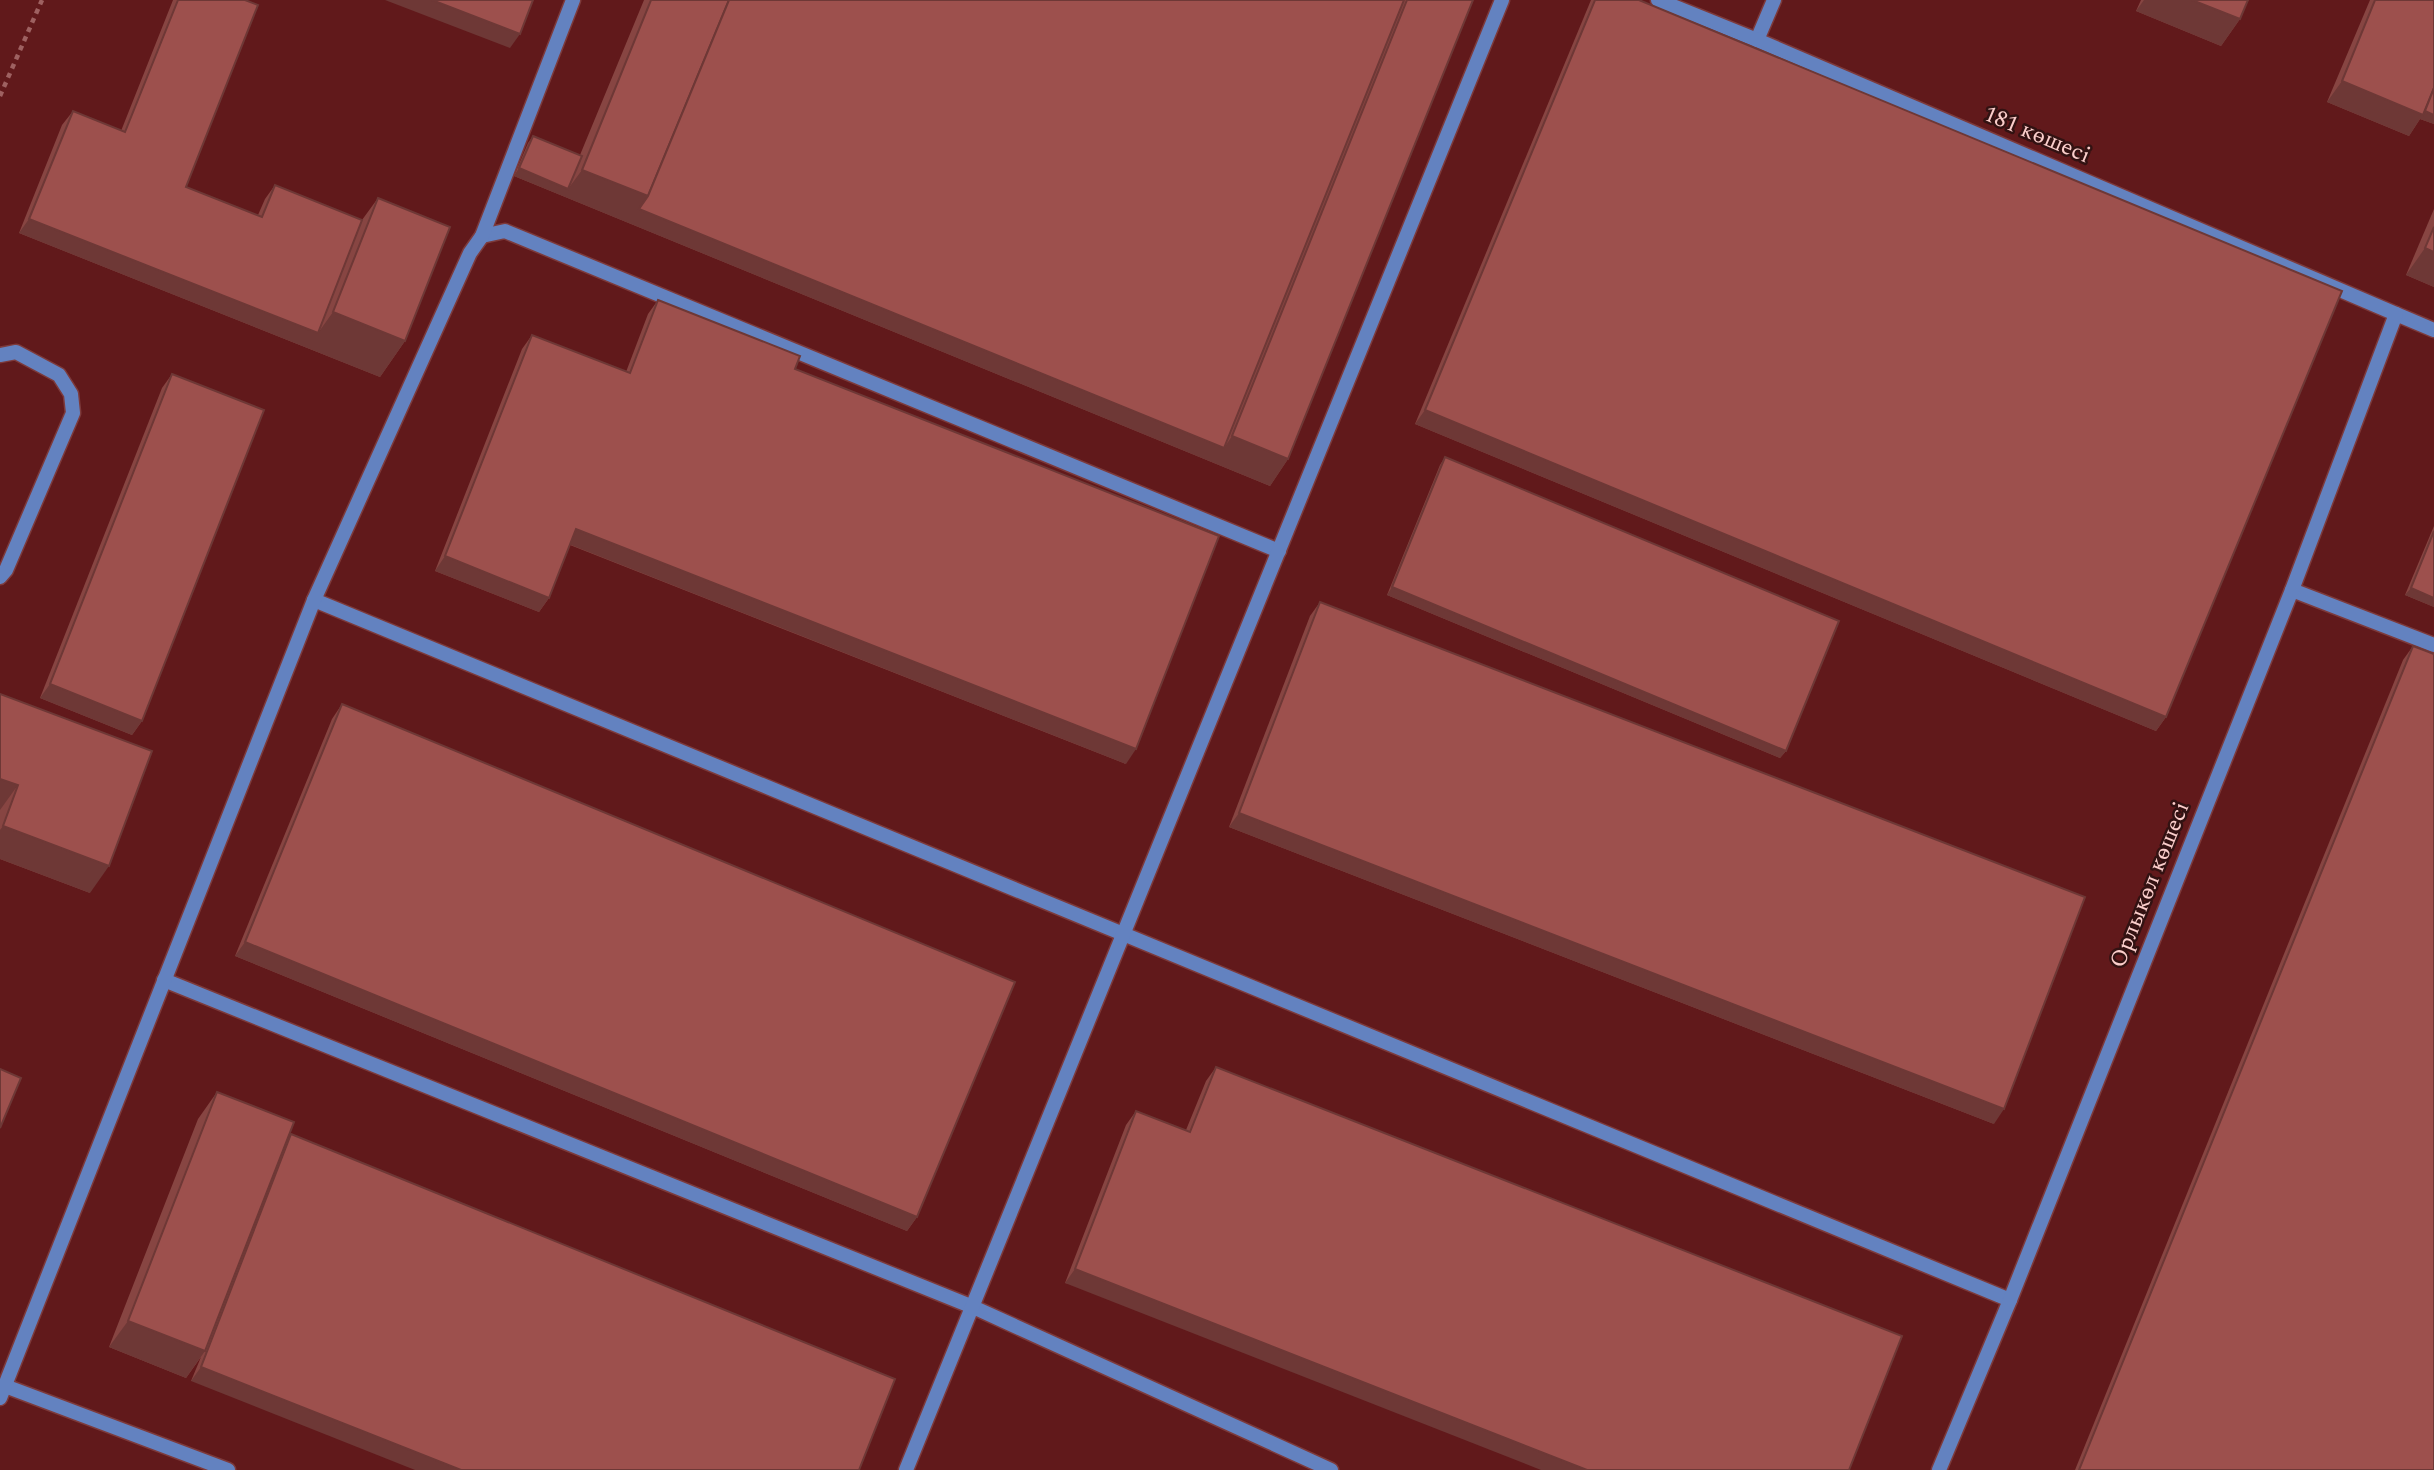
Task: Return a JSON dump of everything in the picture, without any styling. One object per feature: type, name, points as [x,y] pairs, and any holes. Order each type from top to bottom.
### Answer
[{"type":"street","points":[[228,1470],[2,1392],[314,600],[470,253],[482,236],[573,0]]},
{"type":"street","points":[[906,1470],[1502,0]]},
{"type":"street","name":"181 көшесі","points":[[1658,0],[2434,330]]},
{"type":"street","points":[[1757,40],[1774,0]]},
{"type":"street","points":[[482,236],[505,232],[1279,551]]},
{"type":"street","name":"Орлыкөл көшесі","points":[[1939,1470],[2010,1300],[2292,590],[2396,314]]},
{"type":"street","points":[[0,355],[16,352],[59,375],[71,394],[73,413],[6,570],[0,577]]},
{"type":"street","points":[[2292,590],[2434,645]]},
{"type":"street","points":[[314,600],[2010,1300]]},
{"type":"street","points":[[164,980],[973,1307],[1331,1470]]},
{"type":"path","points":[[0,96],[42,0]]},
{"type":"building","points":[[178,0],[245,0],[258,5],[186,187],[262,217],[275,185],[362,220],[318,333],[29,219],[73,111],[125,132]]},
{"type":"building","points":[[432,0],[533,0],[520,34]]},
{"type":"building","points":[[651,0],[729,0],[648,196],[582,170]]},
{"type":"building","points":[[729,0],[1404,0],[1224,448],[639,209],[648,196]]},
{"type":"building","points":[[1407,0],[1473,0],[1288,459],[1232,436]]},
{"type":"building","points":[[1595,0],[1639,0],[2342,291],[2166,717],[1425,410]]},
{"type":"building","points":[[2192,0],[2248,0],[2240,19]]},
{"type":"building","points":[[2375,0],[2434,0],[2434,88],[2423,115],[2342,81]]},
{"type":"building","points":[[2434,88],[2434,115],[2425,111]]},
{"type":"building","points":[[533,136],[582,156],[568,189],[519,168]]},
{"type":"building","points":[[378,198],[450,227],[405,341],[333,312]]},
{"type":"building","points":[[2434,227],[2434,252],[2425,248]]},
{"type":"building","points":[[658,300],[800,356],[795,369],[1219,536],[1136,749],[576,529],[549,598],[445,556],[532,335],[630,373]]},
{"type":"building","points":[[172,374],[264,410],[142,721],[50,684]]},
{"type":"building","points":[[1445,457],[1839,621],[1786,751],[1392,587]]},
{"type":"building","points":[[2434,531],[2434,598],[2411,588]]},
{"type":"building","points":[[1320,602],[2085,897],[2004,1109],[1239,813]]},
{"type":"building","points":[[2413,646],[2434,654],[2434,1470],[2079,1470]]},
{"type":"building","points":[[0,694],[152,751],[109,866],[3,826],[18,785],[0,779]]},
{"type":"building","points":[[342,704],[1015,982],[917,1217],[245,942]]},
{"type":"building","points":[[1216,1067],[1902,1336],[1849,1470],[1587,1470],[1075,1269],[1136,1111],[1190,1132]]},
{"type":"building","points":[[0,1069],[21,1078],[0,1128]]},
{"type":"building","points":[[217,1092],[294,1122],[205,1351],[128,1321]]},
{"type":"building","points":[[291,1134],[895,1379],[859,1470],[461,1470],[201,1367]]}]
